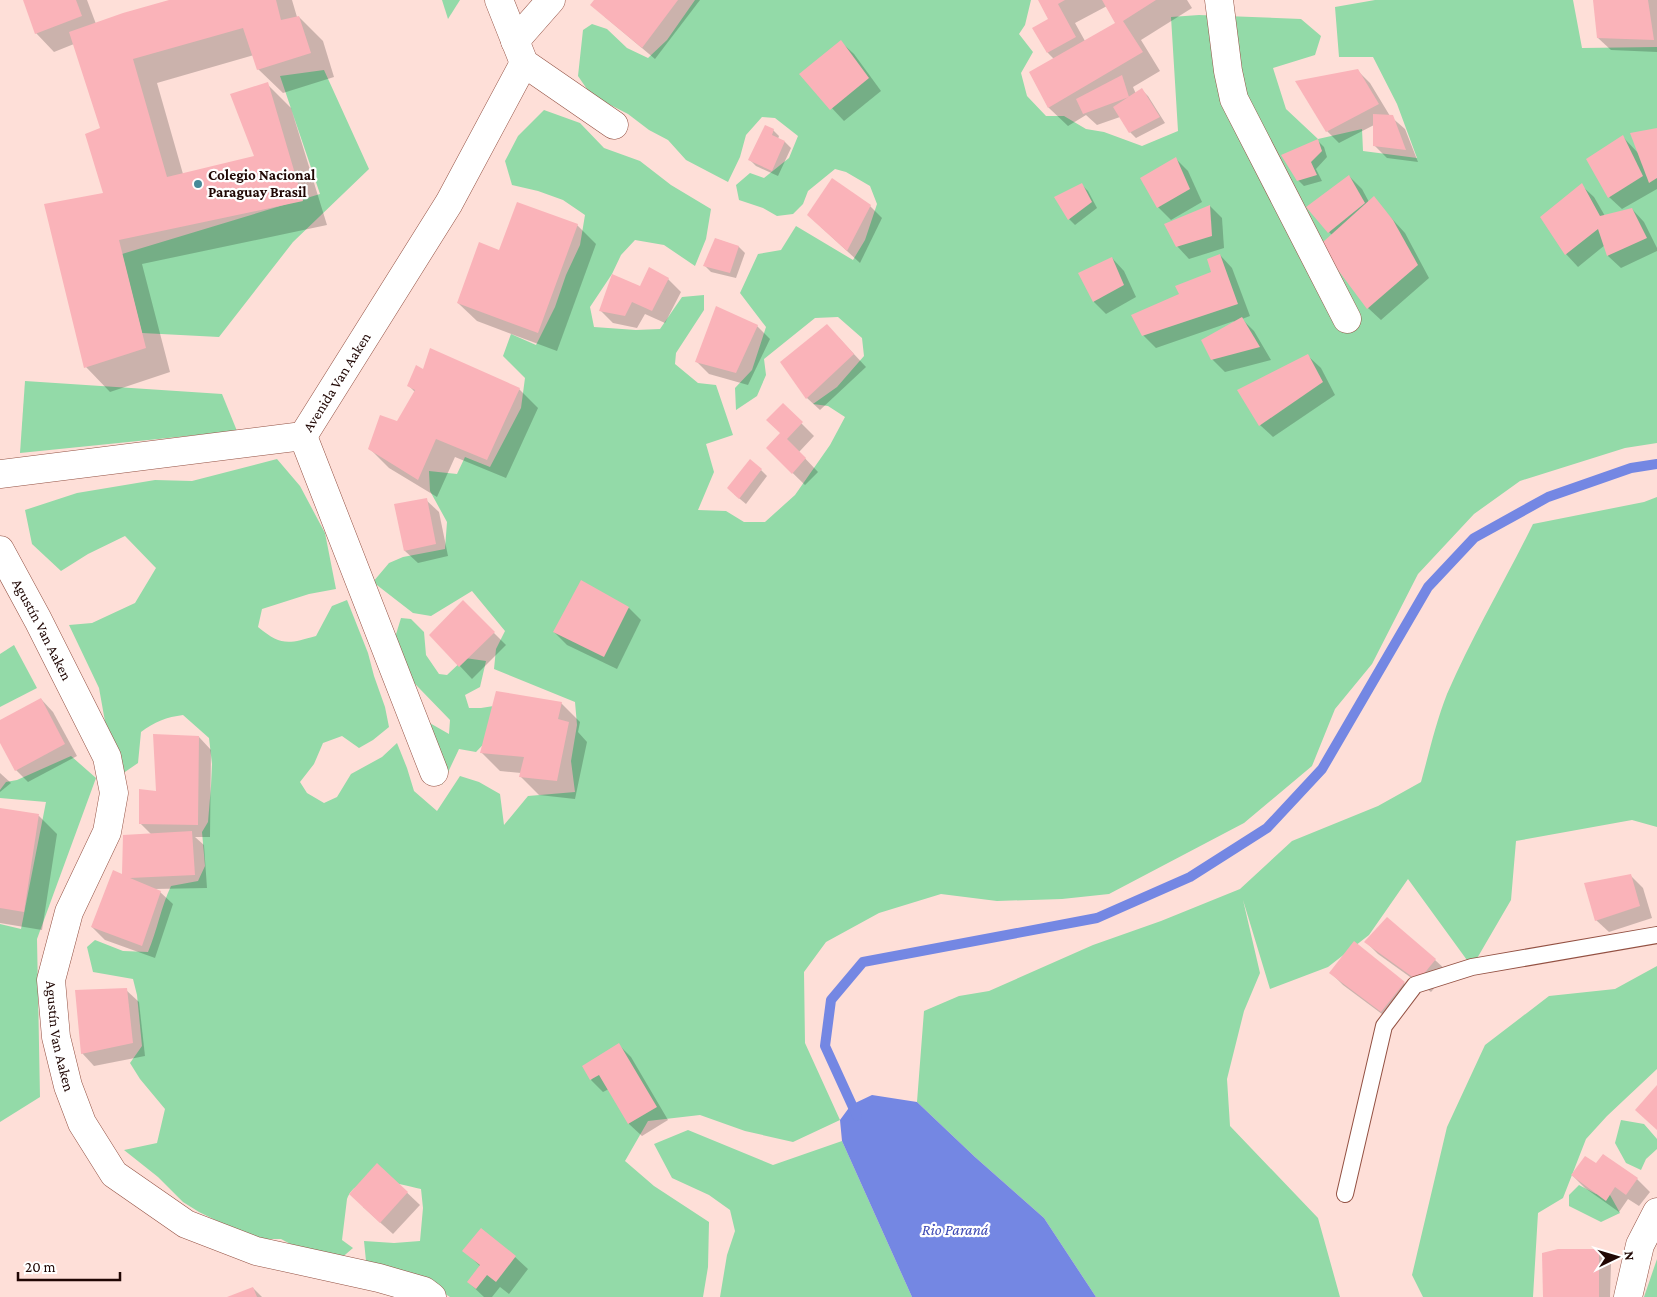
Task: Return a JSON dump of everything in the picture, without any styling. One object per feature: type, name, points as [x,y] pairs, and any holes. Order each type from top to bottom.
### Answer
[{"type":"street","points":[[499,0],[520,52],[614,125]]},
{"type":"street","name":"Avenida Van Aaken","points":[[0,474],[303,436],[449,203],[520,52],[551,0]]},
{"type":"street","points":[[1219,0],[1228,71],[1234,99],[1347,319]]},
{"type":"street","points":[[303,436],[434,772]]},
{"type":"street","name":"Agustín Van Aaken","points":[[0,550],[38,620],[107,757],[114,793],[107,832],[69,912],[51,980],[56,1037],[68,1086],[82,1123],[114,1174],[186,1224],[256,1251],[379,1278],[424,1291],[432,1297]]},
{"type":"street","points":[[1628,1297],[1640,1245],[1657,1212]]},
{"type":"lane","points":[[1345,1194],[1384,1026],[1415,985],[1472,967],[1657,935]]},
{"type":"green space","points":[[442,0],[460,0],[448,19]]},
{"type":"green space","points":[[695,0],[1031,0],[1025,25],[1019,34],[1033,52],[1021,73],[1027,96],[1046,116],[1064,116],[1086,129],[1104,132],[1142,146],[1178,131],[1171,17],[1199,15],[1301,19],[1321,36],[1315,55],[1273,68],[1286,109],[1318,139],[1362,129],[1363,151],[1417,158],[1397,104],[1373,57],[1339,57],[1335,7],[1375,0],[1573,0],[1582,48],[1657,47],[1657,443],[1625,448],[1520,481],[1474,514],[1418,574],[1372,664],[1335,709],[1312,766],[1244,823],[1109,894],[1062,899],[997,901],[941,894],[879,913],[826,942],[804,972],[805,1043],[840,1120],[793,1142],[745,1131],[700,1115],[648,1121],[625,1161],[654,1186],[709,1222],[708,1267],[703,1297],[450,1297],[422,1279],[366,1261],[364,1241],[394,1243],[420,1241],[423,1208],[421,1189],[380,1181],[360,1184],[352,1190],[347,1199],[342,1240],[353,1248],[339,1260],[313,1256],[281,1239],[254,1239],[199,1212],[183,1202],[158,1177],[124,1150],[157,1143],[165,1109],[140,1079],[130,1063],[142,1046],[137,995],[133,979],[93,972],[87,947],[95,940],[123,951],[148,952],[171,886],[198,881],[205,866],[202,832],[208,822],[211,786],[212,764],[209,738],[183,715],[151,725],[141,732],[138,763],[122,774],[106,727],[99,688],[69,625],[92,623],[135,603],[156,568],[125,536],[88,554],[61,571],[32,544],[25,510],[77,493],[155,480],[192,481],[277,459],[300,486],[325,533],[336,589],[309,594],[262,609],[258,627],[273,638],[285,642],[316,636],[332,606],[347,600],[368,653],[385,707],[389,727],[359,748],[342,736],[323,743],[314,764],[300,782],[307,793],[324,803],[337,797],[351,774],[382,757],[397,743],[414,791],[437,811],[460,776],[479,782],[500,794],[504,825],[528,796],[575,792],[571,761],[577,725],[575,702],[494,669],[496,649],[505,631],[472,591],[431,616],[413,613],[373,582],[389,563],[403,557],[445,549],[447,522],[430,491],[429,471],[457,474],[465,457],[490,467],[521,408],[525,378],[503,356],[511,334],[536,345],[555,307],[566,275],[580,245],[585,215],[563,200],[538,191],[512,185],[505,161],[518,136],[544,110],[580,123],[604,148],[640,161],[671,185],[711,209],[706,239],[695,266],[664,245],[635,240],[621,255],[612,274],[590,307],[594,327],[636,330],[660,329],[682,297],[704,295],[704,310],[676,353],[675,364],[698,383],[716,385],[733,435],[706,444],[714,472],[698,510],[726,511],[744,522],[765,522],[795,495],[830,445],[845,417],[828,406],[813,404],[837,387],[864,356],[862,338],[838,317],[815,318],[764,359],[766,375],[757,396],[736,410],[735,388],[752,370],[766,327],[740,293],[758,254],[781,250],[796,226],[853,260],[865,240],[877,204],[870,186],[846,172],[835,169],[808,191],[803,204],[793,214],[777,216],[763,208],[739,200],[736,185],[750,173],[764,178],[789,158],[798,136],[775,118],[762,117],[746,135],[740,157],[728,182],[686,160],[668,140],[649,130],[628,114],[591,95],[578,76],[583,30],[592,24],[607,29],[627,48],[648,58],[667,40]]},
{"type":"green space","points":[[324,70],[369,169],[293,242],[219,337],[142,333],[122,254],[320,194],[280,76]]},
{"type":"green space","points":[[25,381],[222,394],[237,431],[20,453]]},
{"type":"green space","points":[[1657,497],[1657,827],[1632,820],[1516,841],[1511,900],[1472,967],[1408,879],[1369,935],[1328,967],[1270,989],[1243,900],[1260,973],[1244,1011],[1227,1079],[1230,1126],[1318,1218],[1340,1297],[1096,1297],[1044,1218],[917,1102],[924,1011],[959,996],[989,991],[1093,945],[1161,921],[1240,889],[1292,841],[1378,806],[1421,782],[1447,694],[1467,651],[1533,524],[1644,502]]},
{"type":"green space","points":[[401,618],[411,619],[424,632],[426,655],[439,674],[447,675],[465,658],[486,661],[480,687],[465,695],[469,708],[500,705],[496,731],[476,752],[459,749],[442,785],[428,722],[449,734],[450,720],[389,657]]},
{"type":"green space","points":[[14,645],[37,688],[0,707],[0,654]]},
{"type":"green space","points":[[71,756],[96,778],[37,939],[40,1097],[0,1122],[0,924],[21,929],[46,802],[0,798],[0,790],[6,782],[17,780]]},
{"type":"green space","points":[[1657,966],[1657,1069],[1607,1116],[1586,1139],[1563,1198],[1538,1213],[1533,1297],[1423,1297],[1412,1275],[1447,1127],[1485,1045],[1549,996],[1615,989]]},
{"type":"green space","points":[[1621,1120],[1644,1124],[1657,1139],[1657,1149],[1646,1159],[1641,1170],[1626,1163],[1615,1143]]},
{"type":"green space","points":[[688,1130],[773,1165],[842,1141],[912,1297],[720,1297],[727,1255],[735,1231],[730,1210],[709,1195],[672,1178],[654,1144]]},
{"type":"green space","points":[[1579,1185],[1596,1194],[1610,1195],[1620,1213],[1601,1222],[1569,1206],[1569,1195]]},
{"type":"green space","points":[[1657,1259],[1657,1297],[1644,1297]]},
{"type":"water","name":"Rio Paraná","points":[[872,1095],[917,1102],[1044,1218],[1096,1297],[912,1297],[842,1141],[840,1120],[851,1105]]},
{"type":"building","points":[[23,0],[76,0],[82,16],[35,34]]},
{"type":"building","points":[[169,0],[276,0],[281,20],[299,16],[311,53],[257,70],[243,28],[133,59],[167,177],[254,156],[230,94],[268,82],[303,201],[119,240],[146,348],[84,368],[44,204],[103,193],[85,134],[100,128],[69,32],[123,13]]},
{"type":"building","points":[[594,0],[678,0],[642,48],[590,5]]},
{"type":"building","points":[[1038,0],[1065,0],[1058,4],[1076,37],[1047,53],[1032,28],[1048,19]]},
{"type":"building","points":[[1102,0],[1156,0],[1123,21],[1143,52],[1048,108],[1029,72],[1115,23]]},
{"type":"building","points":[[1593,0],[1648,0],[1654,40],[1597,38]]},
{"type":"building","points":[[841,40],[869,78],[830,110],[799,74]]},
{"type":"building","points":[[1358,69],[1379,104],[1326,132],[1295,81]]},
{"type":"building","points":[[1122,75],[1129,97],[1083,114],[1076,99]]},
{"type":"building","points":[[1142,88],[1160,117],[1129,133],[1113,107]]},
{"type":"building","points":[[1373,114],[1393,115],[1406,150],[1373,146]]},
{"type":"building","points":[[765,125],[774,129],[772,135],[785,141],[772,171],[748,160]]},
{"type":"building","points":[[1657,128],[1657,178],[1649,183],[1630,133]]},
{"type":"building","points":[[1623,135],[1643,176],[1608,198],[1586,159]]},
{"type":"building","points":[[1318,139],[1322,151],[1311,162],[1317,175],[1297,181],[1281,155]]},
{"type":"building","points":[[1176,157],[1190,189],[1157,208],[1140,178]]},
{"type":"building","points":[[1349,175],[1365,203],[1328,233],[1306,207]]},
{"type":"building","points":[[832,178],[871,205],[847,251],[807,215]]},
{"type":"building","points":[[1082,183],[1092,202],[1068,220],[1054,197]]},
{"type":"building","points":[[1582,183],[1600,216],[1632,208],[1647,238],[1607,256],[1598,229],[1565,255],[1540,217]]},
{"type":"building","points":[[1374,196],[1393,220],[1418,265],[1367,309],[1338,270],[1323,242]]},
{"type":"building","points":[[517,202],[578,224],[538,333],[457,303],[479,242],[499,250]]},
{"type":"building","points":[[1210,205],[1212,236],[1176,247],[1164,224]]},
{"type":"building","points":[[715,238],[739,246],[730,273],[703,266]]},
{"type":"building","points":[[1220,254],[1238,304],[1142,336],[1131,315],[1179,294],[1175,286],[1211,272],[1207,259]]},
{"type":"building","points":[[1112,257],[1124,285],[1093,302],[1078,273]]},
{"type":"building","points":[[649,267],[669,278],[652,311],[632,302],[625,316],[599,311],[612,274],[640,286]]},
{"type":"building","points":[[716,306],[758,325],[736,373],[695,362]]},
{"type":"building","points":[[1242,317],[1260,347],[1211,360],[1201,340]]},
{"type":"building","points":[[827,324],[854,354],[806,399],[780,362]]},
{"type":"building","points":[[430,348],[520,388],[487,460],[436,439],[418,480],[368,449],[380,415],[397,421],[415,390],[407,386],[416,365],[423,369]]},
{"type":"building","points":[[1308,354],[1323,382],[1259,426],[1237,390]]},
{"type":"building","points":[[783,403],[803,422],[787,439],[806,458],[792,474],[766,448],[780,433],[766,420]]},
{"type":"building","points":[[750,459],[762,469],[739,499],[727,488]]},
{"type":"building","points":[[427,498],[436,544],[404,551],[394,504]]},
{"type":"building","points":[[581,580],[629,607],[604,657],[553,632]]},
{"type":"building","points":[[463,600],[495,632],[459,667],[429,635]]},
{"type":"building","points":[[496,691],[562,702],[558,719],[569,722],[557,781],[519,777],[524,757],[480,753]]},
{"type":"building","points":[[41,698],[65,744],[15,771],[0,743],[0,720]]},
{"type":"building","points":[[153,734],[199,736],[198,825],[139,824],[139,789],[156,791]]},
{"type":"building","points":[[0,808],[39,814],[24,912],[0,908]]},
{"type":"building","points":[[192,831],[195,875],[130,878],[161,891],[142,946],[91,927],[113,870],[122,874],[123,835]]},
{"type":"building","points":[[1631,874],[1640,906],[1595,921],[1584,883]]},
{"type":"building","points":[[1387,917],[1436,959],[1418,981],[1364,942]]},
{"type":"building","points":[[1354,941],[1405,982],[1381,1012],[1329,973]]},
{"type":"building","points":[[127,988],[133,1043],[81,1054],[75,990]]},
{"type":"building","points":[[619,1043],[657,1107],[628,1124],[599,1075],[590,1080],[582,1066]]},
{"type":"building","points":[[1657,1085],[1657,1130],[1635,1110]]},
{"type":"building","points":[[1603,1154],[1638,1178],[1626,1195],[1615,1187],[1606,1201],[1571,1175],[1585,1156],[1596,1163]]},
{"type":"building","points":[[377,1163],[408,1192],[380,1223],[349,1194]]},
{"type":"building","points":[[481,1228],[516,1256],[496,1282],[487,1275],[476,1289],[467,1282],[480,1265],[462,1251]]},
{"type":"building","points":[[1558,1249],[1599,1249],[1599,1297],[1543,1297],[1542,1253]]},
{"type":"building","points":[[253,1287],[257,1297],[227,1297]]},
{"type":"waterway","points":[[857,1116],[825,1046],[831,1000],[863,962],[1097,918],[1190,877],[1267,828],[1322,769],[1428,587],[1474,538],[1548,497],[1631,468],[1657,464]]},
{"type":"place","name":"Colegio Nacional Paraguay Brasil","points":[[198,184]]}]
